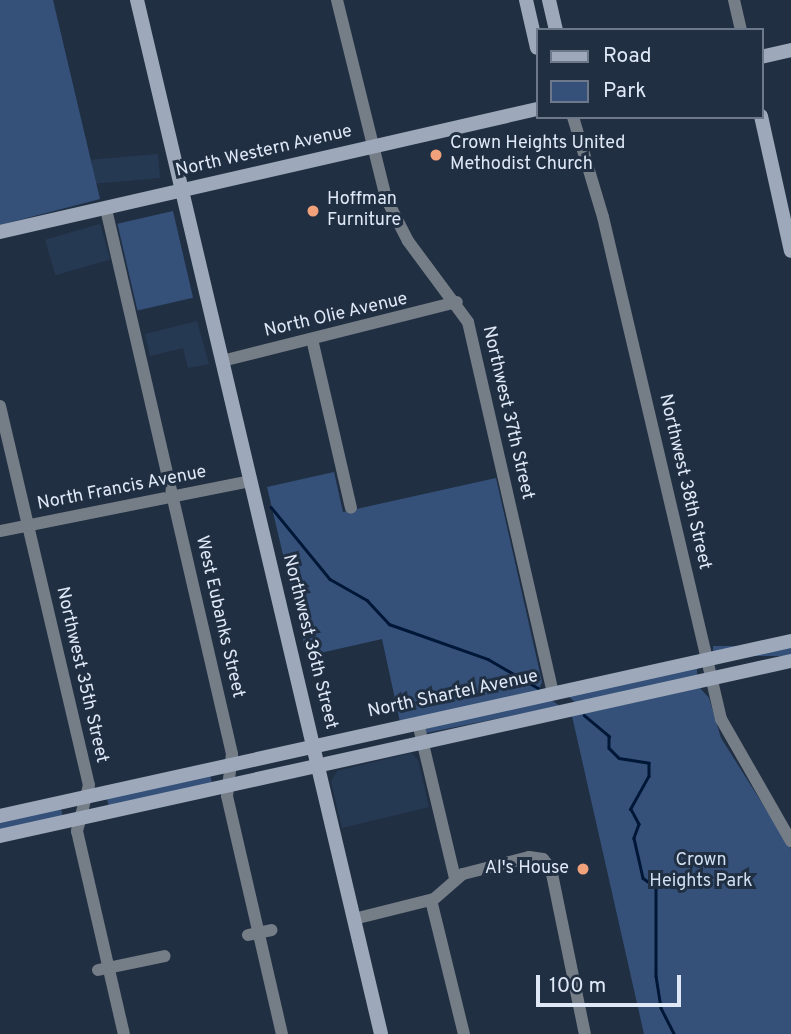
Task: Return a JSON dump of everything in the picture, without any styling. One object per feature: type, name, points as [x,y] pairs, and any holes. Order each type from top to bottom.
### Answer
[{"type":"street","points":[[137,0],[183,191]]},
{"type":"street","name":"Northwest 37th Street","points":[[337,0],[372,147],[399,226],[457,302],[468,322],[555,690]]},
{"type":"street","points":[[526,0],[536,44]]},
{"type":"street","points":[[549,0],[556,28]]},
{"type":"street","points":[[734,0],[741,28]]},
{"type":"street","points":[[763,57],[791,50]]},
{"type":"street","name":"North Western Avenue","points":[[0,232],[536,109]]},
{"type":"street","name":"Northwest 38th Street","points":[[574,119],[603,217],[710,679],[731,740],[791,841]]},
{"type":"street","points":[[762,119],[791,251]]},
{"type":"street","name":"Northwest 36th Street","points":[[183,191],[381,1034]]},
{"type":"street","name":"West Eubanks Street","points":[[106,209],[231,764],[228,785],[282,1034]]},
{"type":"street","name":"North Olie Avenue","points":[[222,361],[457,302]]},
{"type":"street","points":[[312,339],[351,508]]},
{"type":"street","name":"Northwest 35th Street","points":[[0,406],[89,785],[77,831],[103,969],[124,1034]]},
{"type":"street","name":"North Francis Avenue","points":[[0,531],[250,481]]},
{"type":"street","name":"North Shartel Avenue","points":[[0,816],[534,697],[555,690],[791,640]]},
{"type":"street","points":[[0,836],[791,661]]},
{"type":"street","points":[[418,723],[455,878]]},
{"type":"street","points":[[354,919],[439,897],[455,878],[541,858],[551,869],[585,1034]]},
{"type":"street","points":[[430,900],[464,1034]]},
{"type":"street","points":[[103,969],[165,956]]},
{"type":"shaded area","points":[[158,154],[160,178],[93,184],[91,160]]},
{"type":"shaded area","points":[[100,224],[110,260],[55,275],[45,240]]},
{"type":"shaded area","points":[[197,321],[209,364],[188,368],[183,348],[150,356],[145,334]]},
{"type":"shaded area","points":[[411,753],[418,760],[429,807],[342,828],[331,782],[337,771]]},
{"type":"green space","points":[[0,0],[53,0],[100,199],[0,225]]},
{"type":"green space","points":[[173,211],[193,298],[137,311],[117,224]]},
{"type":"green space","points":[[334,472],[343,512],[496,478],[542,682],[538,691],[400,722],[382,639],[307,656],[267,487]]},
{"type":"green space","points":[[713,646],[791,646],[791,656],[713,656]]},
{"type":"green space","points":[[697,667],[697,675],[577,704],[567,695]]},
{"type":"green space","name":"Crown Heights Park","points":[[700,688],[709,698],[721,738],[791,849],[791,1034],[644,1034],[572,716]]},
{"type":"green space","points":[[548,698],[560,706],[426,733],[425,729]]},
{"type":"green space","points":[[210,774],[212,783],[109,807],[107,798]]},
{"type":"green space","points":[[61,809],[63,817],[0,832],[0,820]]},
{"type":"waterway","points":[[271,507],[330,579],[367,600],[389,624],[488,659],[538,688]]},
{"type":"waterway","points":[[584,715],[609,736],[609,748],[619,758],[649,763],[649,776],[631,809],[639,824],[634,838],[643,878],[656,887],[656,976],[661,1008],[674,1034]]},
{"type":"place","name":"Crown Heights United Methodist Church","points":[[436,155]]},
{"type":"place","name":"Hoffman Furniture","points":[[313,211]]},
{"type":"place","name":"Al's House","points":[[583,869]]}]
